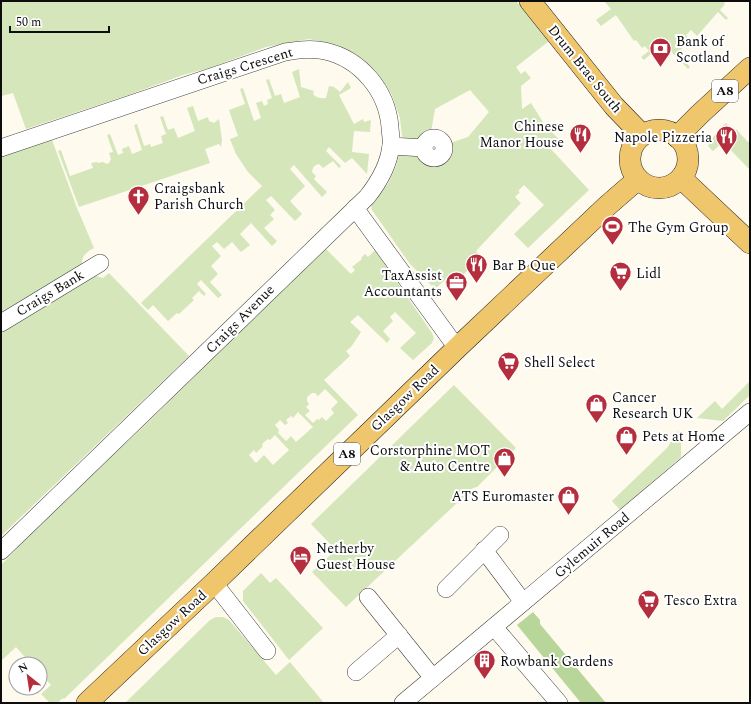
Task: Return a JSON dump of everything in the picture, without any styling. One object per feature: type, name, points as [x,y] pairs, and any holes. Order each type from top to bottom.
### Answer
[{"type":"main road","name":"Drum Brae South","points":[[532,2],[614,106],[642,135]]},
{"type":"main road","name":"A8","points":[[678,136],[750,68]]},
{"type":"main road","points":[[664,130],[678,136],[684,143],[688,161],[686,170],[676,183],[663,188],[649,186],[638,179],[633,173],[630,159],[633,146],[642,135],[649,132],[664,130]]},
{"type":"main road","points":[[681,178],[750,243]]},
{"type":"main road","name":"Glasgow Road","points":[[87,703],[607,206],[638,179]]},
{"type":"street","name":"Craigs Crescent","points":[[1,148],[285,52],[300,49],[314,49],[336,54],[352,63],[365,73],[376,87],[384,102],[390,122],[391,146],[384,169],[379,180],[367,197],[355,208]]},
{"type":"street","points":[[391,146],[424,148]]},
{"type":"street","points":[[355,208],[458,348]]},
{"type":"street","name":"Craigs Avenue","points":[[1,551],[355,208]]},
{"type":"street","name":"Craigs Bank","points":[[1,323],[100,263]]},
{"type":"street","name":"Gylemuir Road","points":[[403,703],[750,412]]},
{"type":"street","points":[[446,589],[500,535]]},
{"type":"street","points":[[484,550],[523,602]]},
{"type":"street","points":[[214,583],[267,651]]},
{"type":"street","points":[[368,597],[434,678]]},
{"type":"street","points":[[494,626],[559,703]]},
{"type":"street","points":[[356,672],[398,635]]},
{"type":"green space","points":[[1,1],[516,1],[549,41],[516,67],[521,74],[525,71],[531,78],[521,86],[522,109],[531,103],[543,122],[563,144],[549,147],[589,190],[528,248],[514,234],[544,205],[524,185],[515,197],[521,203],[476,251],[482,257],[452,285],[446,279],[435,289],[410,264],[372,210],[371,205],[388,184],[396,166],[400,151],[422,156],[427,162],[436,161],[443,158],[447,153],[447,144],[468,137],[489,112],[470,90],[435,109],[431,132],[426,134],[418,141],[405,139],[402,136],[400,118],[391,93],[376,71],[365,61],[337,45],[309,39],[266,47],[209,68],[183,75],[26,129],[13,93],[1,96]]},
{"type":"green space","points":[[604,1],[723,1],[725,4],[720,10],[728,18],[726,20],[718,12],[697,36],[691,30],[686,35],[690,40],[677,53],[690,67],[688,69],[663,43],[644,60],[641,57],[649,51],[645,46],[642,48],[636,40],[634,41],[616,15],[601,26],[596,20],[611,9]]},
{"type":"green space","points":[[299,69],[301,87],[314,91],[313,94],[319,98],[326,98],[329,86],[334,87],[340,92],[348,82],[351,88],[339,95],[354,124],[363,119],[364,122],[371,120],[370,132],[354,131],[352,152],[369,154],[367,174],[352,158],[345,163],[329,147],[326,151],[341,166],[339,168],[333,161],[323,168],[319,164],[313,168],[312,172],[316,176],[314,179],[327,192],[322,197],[294,165],[290,169],[305,186],[290,201],[302,214],[295,221],[271,196],[266,200],[275,210],[270,215],[274,219],[264,228],[277,241],[272,246],[251,223],[240,234],[250,245],[241,252],[232,242],[224,249],[217,242],[212,246],[221,256],[211,266],[218,274],[210,282],[222,295],[218,298],[201,280],[197,284],[206,294],[204,296],[199,291],[192,298],[194,300],[179,314],[177,313],[168,321],[153,305],[148,310],[141,303],[262,186],[248,172],[236,154],[230,139],[238,136],[229,110],[245,104],[240,89],[243,88],[254,121],[261,118],[256,103],[262,101],[264,106],[268,104],[267,100],[272,98],[266,80],[269,79],[275,96],[281,94],[284,103],[300,97],[292,72]]},
{"type":"green space","points":[[193,106],[198,121],[208,117],[209,121],[214,123],[219,119],[222,140],[221,147],[219,144],[205,149],[210,163],[79,207],[58,151],[61,150],[70,176],[93,168],[91,163],[103,162],[107,164],[111,159],[109,153],[113,152],[107,135],[110,134],[118,155],[123,153],[122,149],[129,146],[132,154],[142,150],[134,125],[137,124],[144,146],[150,144],[151,147],[163,143],[161,136],[166,134],[160,117],[163,116],[168,130],[174,128],[178,138],[195,131],[187,108]]},
{"type":"green space","points":[[726,123],[734,131],[736,129],[748,142],[750,140],[750,170],[723,142],[713,151],[708,146],[718,130]]},
{"type":"green space","points":[[52,140],[77,208],[94,248],[87,252],[84,256],[82,264],[1,312],[1,157]]},
{"type":"green space","points":[[325,248],[351,274],[355,270],[352,267],[362,259],[361,258],[365,254],[368,257],[375,250],[432,333],[434,338],[432,343],[413,360],[400,348],[416,333],[395,312],[390,317],[393,321],[383,331],[390,339],[387,343],[358,315],[350,322],[361,332],[351,347],[346,351],[350,356],[324,380],[358,415],[64,699],[63,698],[57,703],[50,703],[43,696],[48,696],[48,688],[51,685],[48,682],[48,656],[24,656],[16,647],[1,661],[1,565],[73,492],[140,430]],"holes":[[[325,389],[338,402],[331,409],[334,413],[326,421],[322,417],[313,423],[305,415],[310,411],[306,407],[309,404],[307,397],[312,393],[315,393],[318,396]],[[298,412],[313,427],[296,442],[291,436],[286,441],[278,433],[279,430],[275,425],[280,420],[285,425],[288,423],[286,420],[291,416],[293,418]],[[275,435],[289,450],[273,465],[264,455],[256,463],[249,455],[254,450],[256,453],[263,446],[262,444],[268,439],[270,440]]]},
{"type":"green space","points":[[109,273],[189,356],[1,536],[1,331],[93,275],[103,278]]},
{"type":"green space","points":[[750,381],[750,395],[723,421],[697,418],[715,401],[722,409]]},
{"type":"green space","points":[[454,385],[516,448],[477,487],[473,488],[346,607],[312,572],[336,550],[311,524]]},
{"type":"green space","points":[[678,431],[681,434],[681,457],[620,510],[612,501],[667,448]]},
{"type":"green space","points":[[261,573],[270,583],[276,578],[323,628],[289,660],[243,601],[243,591]]},
{"type":"green space","points":[[533,612],[540,620],[540,624],[606,703],[581,703],[517,625]]},
{"type":"green space","points":[[216,617],[223,617],[229,620],[276,675],[290,662],[324,703],[125,703],[210,620]]},
{"type":"place","name":"Bank of Scotland","points":[[661,68]]},
{"type":"place","name":"Chinese Manor House","points":[[580,154]]},
{"type":"place","name":"Napole Pizzeria","points":[[727,156]]},
{"type":"place","name":"Craigsbank Parish Church","points":[[138,216]]},
{"type":"place","name":"The Gym Group","points":[[613,246]]},
{"type":"place","name":"Bar B Que","points":[[476,284]]},
{"type":"place","name":"Lidl","points":[[620,292]]},
{"type":"place","name":"TaxAssist Accountants","points":[[457,302]]},
{"type":"place","name":"Shell Select","points":[[509,382]]},
{"type":"place","name":"Cancer Research UK","points":[[596,424]]},
{"type":"place","name":"Pets at Home","points":[[627,456]]},
{"type":"place","name":"Corstorphine MOT & Auto Centre","points":[[505,478]]},
{"type":"place","name":"ATS Euromaster","points":[[569,516]]},
{"type":"place","name":"Netherby Guest House","points":[[301,576]]},
{"type":"place","name":"Tesco Extra","points":[[648,620]]},
{"type":"place","name":"Rowbank Gardens","points":[[485,680]]}]
